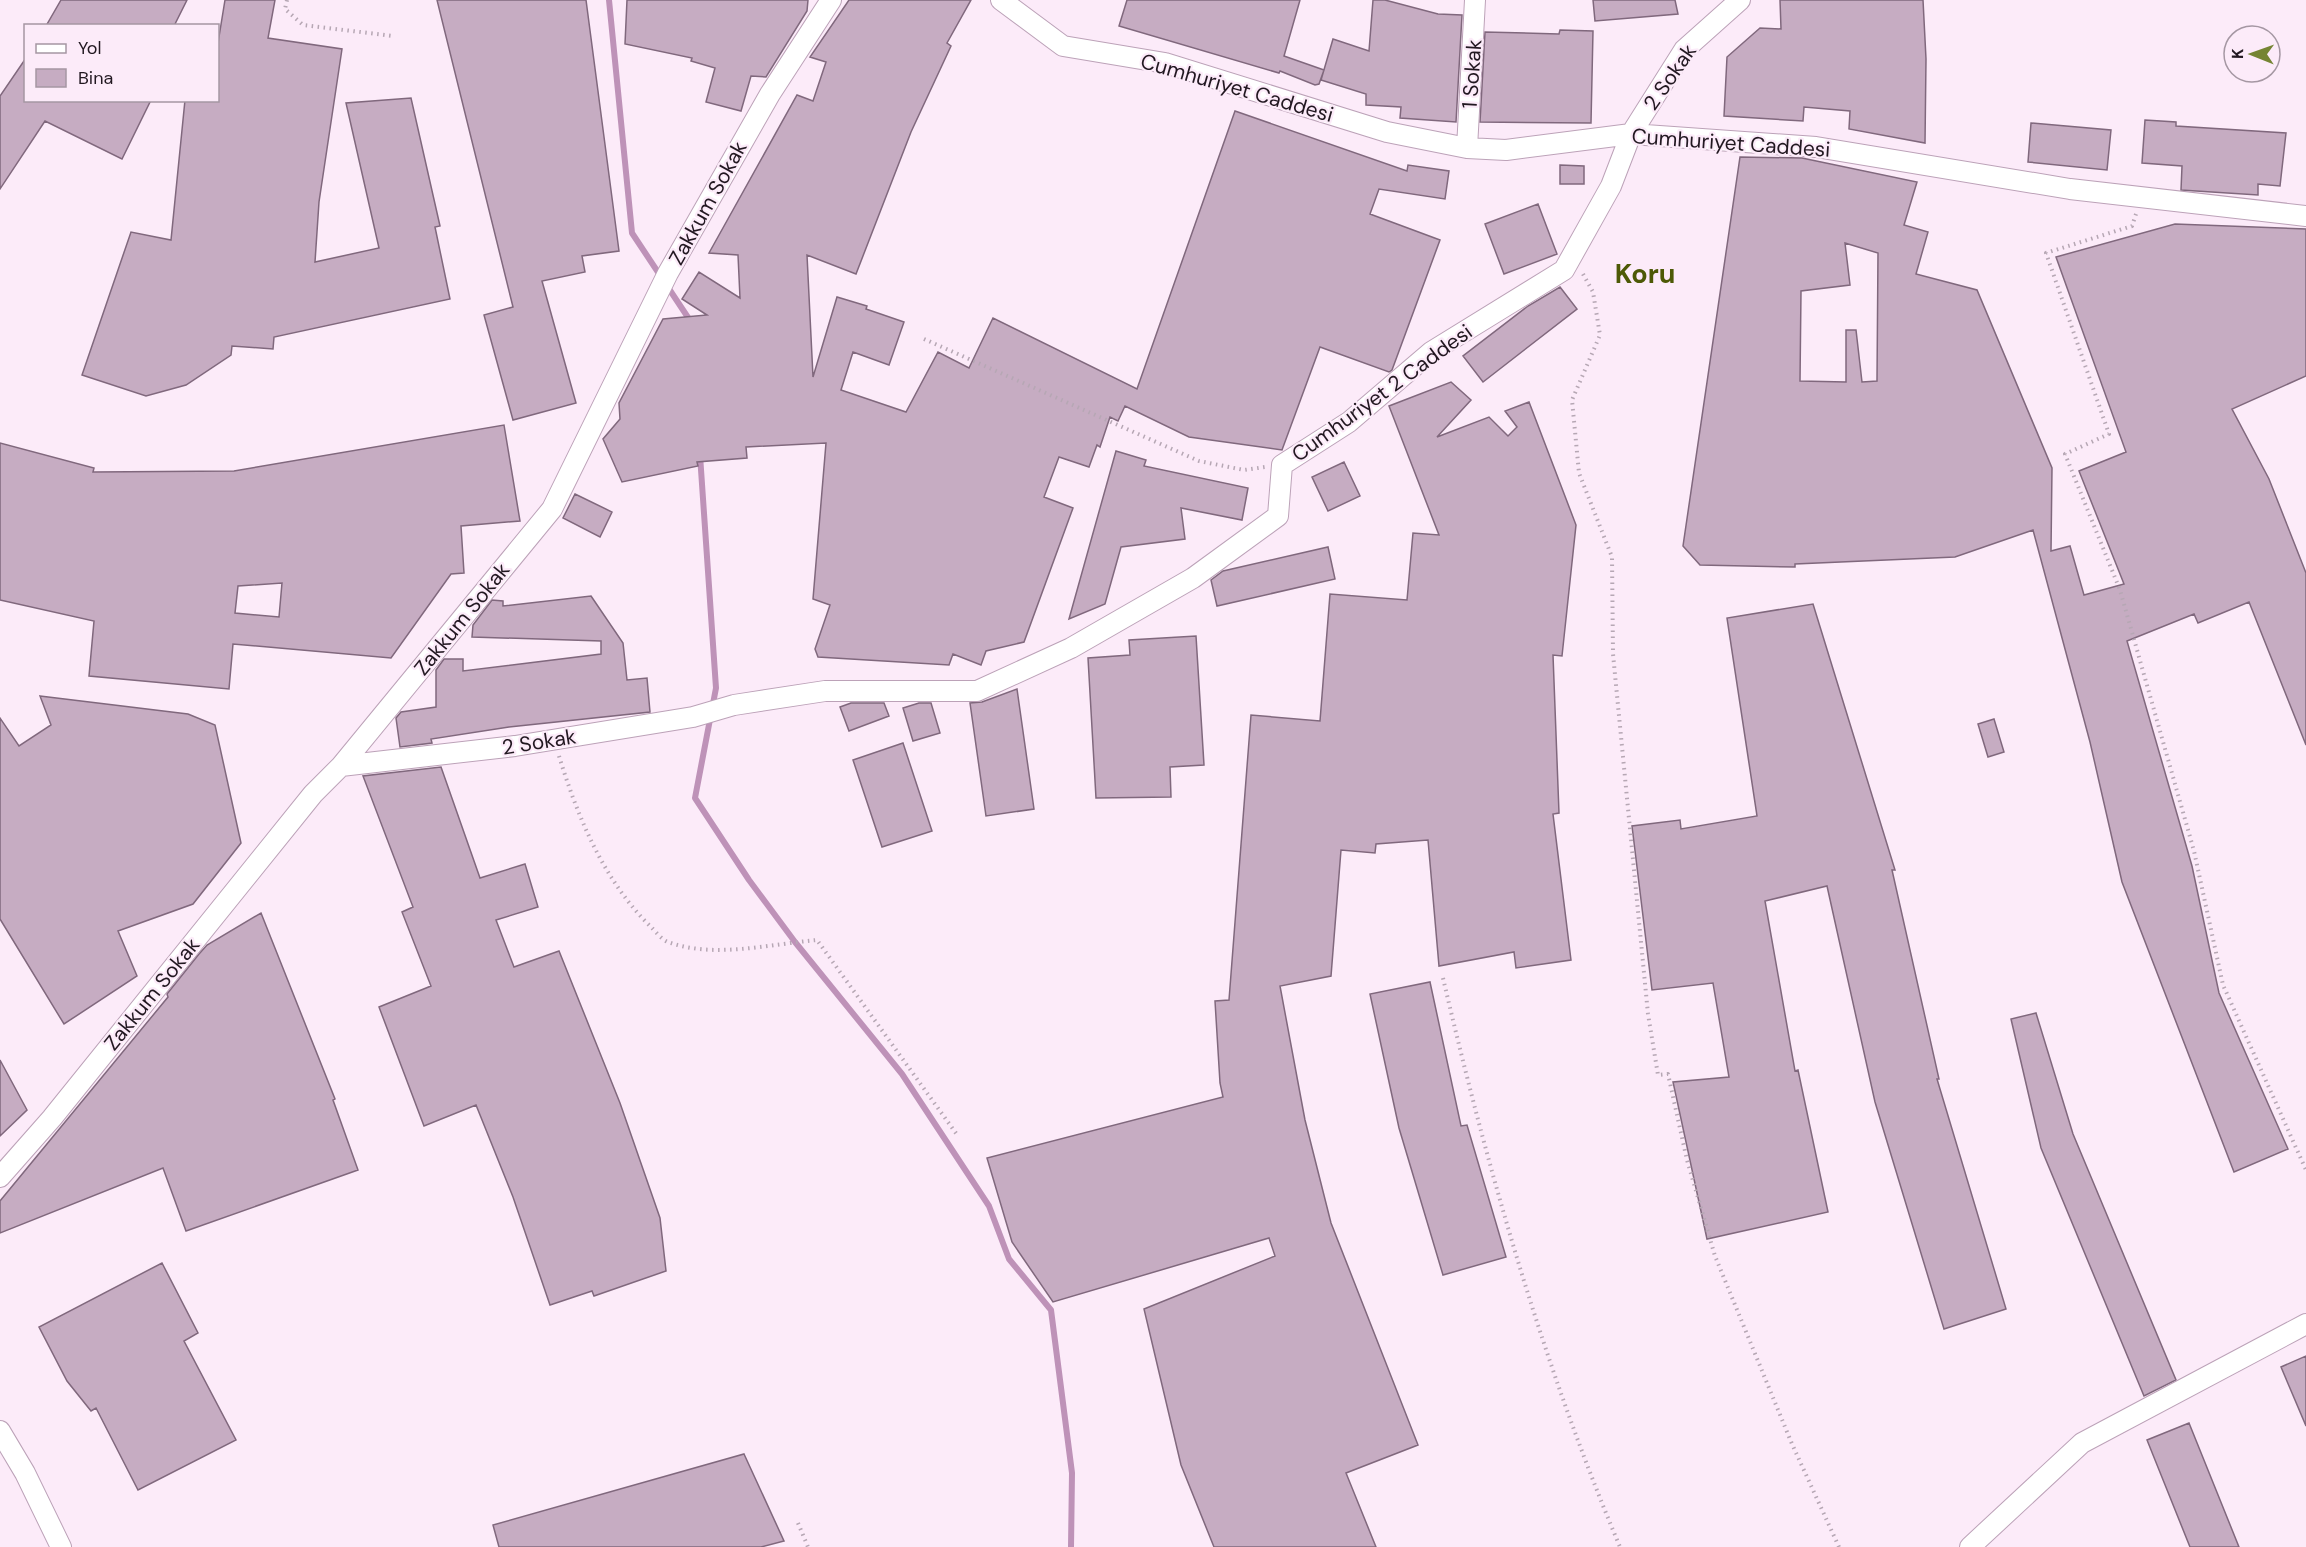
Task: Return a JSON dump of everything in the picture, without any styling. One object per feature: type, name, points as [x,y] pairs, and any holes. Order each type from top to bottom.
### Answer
[{"type":"street","name":"Zakkum Sokak","points":[[0,1177],[60,1108],[314,794],[341,766],[552,509],[668,273],[770,94],[831,0]]},
{"type":"street","name":"Cumhuriyet Caddesi","points":[[1001,0],[1063,46],[1165,63],[1387,132],[1467,148],[1506,150],[1631,134],[1816,147],[2070,189],[2306,216]]},
{"type":"street","name":"1 Sokak","points":[[1467,148],[1475,0]]},
{"type":"street","name":"2 Sokak","points":[[1631,134],[1684,50],[1740,0]]},
{"type":"street","name":"Cumhuriyet 2 Caddesi","points":[[734,705],[825,691],[977,691],[1071,648],[1183,584],[1278,516],[1282,465],[1349,422],[1431,352],[1563,270],[1611,186],[1631,134]]},
{"type":"street","name":"2 Sokak","points":[[341,766],[554,740],[693,717],[734,705]]},
{"type":"street","points":[[1970,1547],[2082,1443],[2306,1324]]},
{"type":"street","points":[[0,1431],[25,1473],[61,1547]]},
{"type":"path","points":[[287,0],[285,9],[303,25],[393,36]]},
{"type":"path","points":[[2141,198],[2132,226],[2046,253],[2109,434],[2065,454],[2094,531],[2120,590],[2181,806],[2223,985],[2306,1170]]},
{"type":"path","points":[[1573,253],[1593,292],[1600,335],[1572,400],[1579,473],[1612,557],[1613,654],[1648,1014],[1658,1076],[1668,1074],[1687,1161],[1716,1256],[1792,1444],[1839,1547]]},
{"type":"path","points":[[924,339],[1199,462],[1244,470],[1282,465]]},
{"type":"path","points":[[554,740],[572,798],[601,861],[633,909],[666,941],[708,950],[817,940],[958,1136]]},
{"type":"path","points":[[1443,978],[1476,1120],[1532,1307],[1620,1547]]},
{"type":"path","points":[[798,1523],[808,1547]]},
{"type":"building","points":[[61,0],[187,0],[175,24],[47,24]]},
{"type":"building","points":[[225,0],[275,0],[268,38],[342,49],[319,202],[315,262],[379,248],[346,103],[411,98],[440,226],[435,227],[450,299],[274,337],[273,349],[232,346],[231,355],[186,385],[146,396],[82,375],[131,232],[171,240],[185,102],[219,102],[219,37]]},
{"type":"building","points":[[437,0],[586,0],[619,251],[582,256],[585,272],[542,281],[576,403],[513,420],[484,315],[513,307]]},
{"type":"building","points":[[627,0],[808,0],[807,11],[766,77],[751,76],[741,111],[706,102],[715,68],[691,61],[692,58],[625,44]]},
{"type":"building","points":[[849,0],[971,0],[947,43],[951,46],[911,132],[856,274],[807,255],[813,377],[837,297],[867,306],[866,309],[904,322],[889,365],[853,352],[841,390],[906,412],[938,352],[969,368],[993,318],[1137,389],[1235,111],[1407,171],[1408,165],[1449,171],[1445,199],[1379,189],[1370,214],[1440,240],[1392,370],[1389,372],[1320,347],[1282,450],[1189,437],[1125,406],[1118,421],[1110,417],[1100,447],[1097,445],[1089,467],[1059,457],[1044,497],[1073,508],[1024,642],[986,651],[981,665],[953,654],[949,665],[818,657],[815,649],[830,605],[813,599],[826,443],[746,447],[747,458],[697,462],[698,466],[622,482],[603,439],[620,419],[619,403],[663,319],[707,315],[682,299],[699,272],[740,298],[738,255],[709,253],[797,95],[813,101],[826,62],[810,57]]},
{"type":"building","points":[[1127,0],[1300,0],[1284,56],[1324,70],[1319,84],[1315,85],[1280,71],[1279,73],[1119,26]]},
{"type":"building","points":[[1373,0],[1385,0],[1438,14],[1462,15],[1456,122],[1400,118],[1401,107],[1366,105],[1366,94],[1321,80],[1333,39],[1369,51]]},
{"type":"building","points":[[1593,0],[1675,0],[1678,14],[1595,21]]},
{"type":"building","points":[[1780,0],[1923,0],[1926,59],[1925,143],[1849,129],[1850,111],[1804,107],[1803,121],[1724,116],[1727,57],[1760,28],[1781,29]]},
{"type":"building","points":[[1560,30],[1593,31],[1591,123],[1480,122],[1485,32],[1559,34]]},
{"type":"building","points":[[24,61],[24,102],[150,102],[122,159],[45,121],[0,189],[0,96]]},
{"type":"building","points":[[2145,120],[2176,122],[2176,126],[2286,133],[2280,186],[2258,184],[2258,195],[2181,190],[2182,166],[2142,163]]},
{"type":"building","points":[[2031,123],[2111,130],[2107,170],[2028,162]]},
{"type":"building","points":[[1740,157],[1802,158],[1917,182],[1904,225],[1928,232],[1916,274],[1977,290],[2052,468],[2051,551],[2070,546],[2084,595],[2124,584],[2079,471],[2126,452],[2056,257],[2175,224],[2306,229],[2306,376],[2232,409],[2269,479],[2306,573],[2306,745],[2249,602],[2198,623],[2194,614],[2127,641],[2192,866],[2219,993],[2288,1149],[2234,1172],[2122,882],[2090,742],[2033,530],[1955,557],[1795,564],[1795,567],[1700,565],[1683,546]],"holes":[[[1845,243],[1878,253],[1877,381],[1862,382],[1856,330],[1846,330],[1846,382],[1800,381],[1801,291],[1850,285]]]},
{"type":"building","points":[[1560,165],[1584,166],[1584,184],[1560,184]]},
{"type":"building","points":[[1538,204],[1557,254],[1504,274],[1485,224]]},
{"type":"building","points":[[1560,287],[1577,309],[1483,382],[1463,356],[1528,306]]},
{"type":"building","points":[[1451,382],[1471,400],[1437,437],[1489,417],[1508,436],[1517,427],[1505,411],[1529,402],[1576,525],[1562,656],[1553,655],[1559,813],[1553,814],[1571,960],[1516,968],[1514,952],[1439,966],[1428,840],[1376,844],[1375,853],[1341,850],[1331,976],[1280,986],[1305,1120],[1331,1223],[1418,1445],[1346,1473],[1376,1547],[1214,1547],[1181,1465],[1144,1309],[1275,1256],[1269,1238],[1053,1302],[1012,1242],[987,1158],[1223,1097],[1220,1083],[1215,1001],[1229,1000],[1251,715],[1320,721],[1330,594],[1407,600],[1413,533],[1439,535],[1389,406]]},
{"type":"building","points":[[504,425],[520,521],[461,526],[464,573],[451,574],[391,658],[233,644],[229,689],[89,676],[94,621],[0,600],[0,443],[94,468],[93,472],[234,471]],"holes":[[[282,583],[279,617],[235,613],[238,586]]]},
{"type":"building","points":[[1116,451],[1146,460],[1144,466],[1248,488],[1242,520],[1181,508],[1185,539],[1121,547],[1105,604],[1069,619]]},
{"type":"building","points":[[1344,462],[1360,496],[1328,511],[1312,477]]},
{"type":"building","points":[[575,494],[612,512],[600,537],[563,518]]},
{"type":"building","points":[[1328,547],[1335,579],[1217,606],[1211,580],[1223,571]]},
{"type":"building","points":[[591,596],[623,643],[627,680],[647,678],[650,712],[509,727],[431,739],[432,743],[400,747],[396,718],[401,712],[436,707],[436,670],[444,659],[463,659],[463,671],[601,654],[601,641],[472,637],[473,625],[492,600],[503,601],[503,606]]},
{"type":"building","points":[[1813,604],[1895,870],[1892,870],[1939,1079],[1937,1079],[2006,1309],[1944,1329],[1875,1102],[1827,886],[1765,901],[1795,1071],[1798,1070],[1828,1212],[1707,1239],[1673,1082],[1729,1077],[1713,983],[1652,990],[1632,826],[1680,820],[1681,829],[1757,816],[1727,618]]},
{"type":"building","points":[[1196,636],[1204,765],[1170,767],[1171,797],[1096,798],[1088,658],[1130,655],[1129,640]]},
{"type":"building","points":[[1017,689],[1034,809],[986,816],[970,703],[982,702]]},
{"type":"building","points":[[40,696],[188,714],[215,725],[241,843],[193,904],[118,931],[137,976],[64,1024],[0,919],[0,718],[19,746],[51,725]]},
{"type":"building","points":[[851,703],[884,703],[889,716],[849,731],[840,707]]},
{"type":"building","points":[[919,703],[931,703],[940,733],[913,741],[903,708]]},
{"type":"building","points":[[1994,719],[2004,752],[1988,757],[1978,724]]},
{"type":"building","points":[[903,743],[932,831],[882,847],[853,760]]},
{"type":"building","points":[[441,767],[480,878],[525,864],[538,907],[496,920],[514,967],[559,951],[620,1103],[660,1218],[666,1271],[594,1296],[592,1291],[550,1305],[513,1197],[476,1105],[424,1126],[379,1007],[431,986],[402,912],[413,907],[363,776]]},
{"type":"building","points":[[261,913],[335,1099],[333,1100],[358,1170],[186,1231],[163,1168],[0,1233],[0,1201],[168,997],[167,994],[199,954],[207,945]]},
{"type":"building","points":[[1430,982],[1461,1126],[1467,1125],[1506,1257],[1443,1275],[1399,1128],[1370,994]]},
{"type":"building","points":[[2036,1013],[2073,1134],[2176,1380],[2144,1396],[2041,1148],[2011,1019]]},
{"type":"building","points":[[0,1060],[27,1110],[0,1136]]},
{"type":"building","points":[[162,1263],[198,1333],[184,1341],[236,1440],[138,1490],[96,1408],[91,1411],[67,1381],[39,1327]]},
{"type":"building","points":[[2306,1356],[2306,1426],[2281,1367]]},
{"type":"building","points":[[2189,1423],[2239,1547],[2190,1547],[2147,1440]]},
{"type":"building","points":[[744,1454],[784,1541],[761,1547],[499,1547],[493,1525]]},
{"type":"waterway","points":[[609,0],[632,233],[691,322]]},
{"type":"waterway","points":[[700,455],[716,688],[695,798],[749,880],[795,942],[902,1074],[989,1206],[1009,1259],[1051,1310],[1072,1473],[1071,1547]]},
{"type":"district","name":"Koru","points":[[1645,274]]}]
